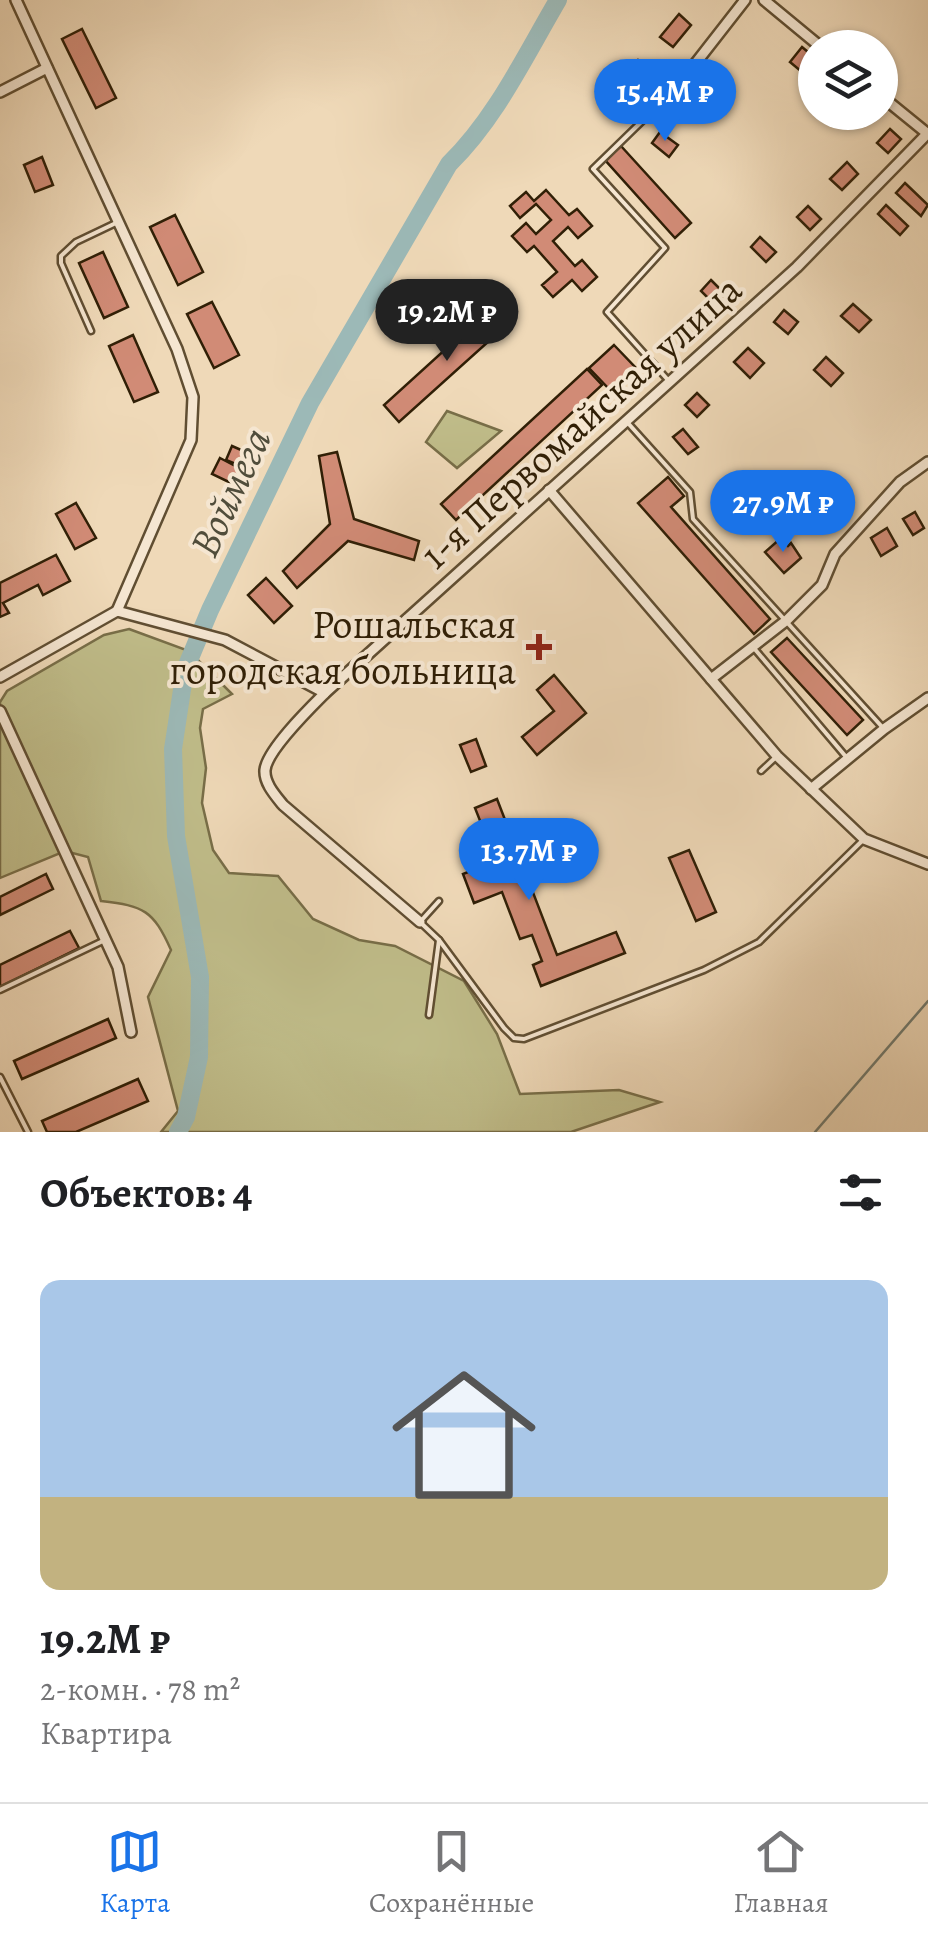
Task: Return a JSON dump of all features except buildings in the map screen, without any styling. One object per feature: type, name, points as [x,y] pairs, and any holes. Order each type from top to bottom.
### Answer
[{"type":"street","points":[[0,677],[118,611],[191,440],[193,396],[177,350],[16,0]]},
{"type":"street","points":[[674,90],[745,0]]},
{"type":"street","points":[[764,0],[800,30]]},
{"type":"street","points":[[0,92],[47,68]]},
{"type":"street","points":[[898,110],[928,134]]},
{"type":"street","name":"1-я Первомайская улица","points":[[420,922],[283,805],[269,788],[265,770],[272,754],[324,693],[797,267],[928,134]]},
{"type":"street","points":[[711,679],[786,620],[822,585],[835,554],[900,482],[928,462]]},
{"type":"street","points":[[549,490],[777,756],[811,790],[864,838],[928,864]]},
{"type":"street","points":[[118,611],[225,640],[324,693]]},
{"type":"street","points":[[811,790],[884,728],[928,698]]},
{"type":"street","points":[[0,711],[118,967],[131,1032]]},
{"type":"lane","points":[[668,380],[607,312],[665,248],[594,168],[674,90]]},
{"type":"lane","points":[[92,331],[61,264],[61,256],[76,242],[118,222]]},
{"type":"lane","points":[[626,420],[690,492],[693,519],[884,728]]},
{"type":"lane","points":[[753,647],[847,758]]},
{"type":"lane","points":[[762,771],[777,756]]},
{"type":"lane","points":[[440,901],[420,922],[439,940],[504,1028],[514,1038],[524,1039],[704,970],[759,942],[864,838]]},
{"type":"lane","points":[[0,990],[105,940]]},
{"type":"lane","points":[[429,1015],[439,940]]},
{"type":"lane","points":[[0,1077],[28,1132]]},
{"type":"shaded area","points":[[447,411],[501,431],[457,468],[426,442]]},
{"type":"shaded area","points":[[129,629],[189,651],[232,694],[203,709],[200,728],[206,768],[202,803],[213,850],[229,873],[278,876],[313,919],[359,940],[395,946],[464,981],[497,1034],[520,1094],[619,1090],[660,1102],[571,1132],[161,1132],[178,1111],[148,997],[171,950],[159,926],[137,908],[101,901],[88,857],[65,851],[0,878],[0,702],[7,691],[104,635]]},
{"type":"waterway","name":"Воймега","points":[[178,1132],[186,1117],[199,1057],[200,977],[176,836],[173,749],[185,670],[310,403],[449,164],[495,107],[558,0]]},
{"type":"waterway","points":[[815,1132],[928,1001]]},
{"type":"place","name":"Рошальская городская больница","points":[[539,647]]}]
